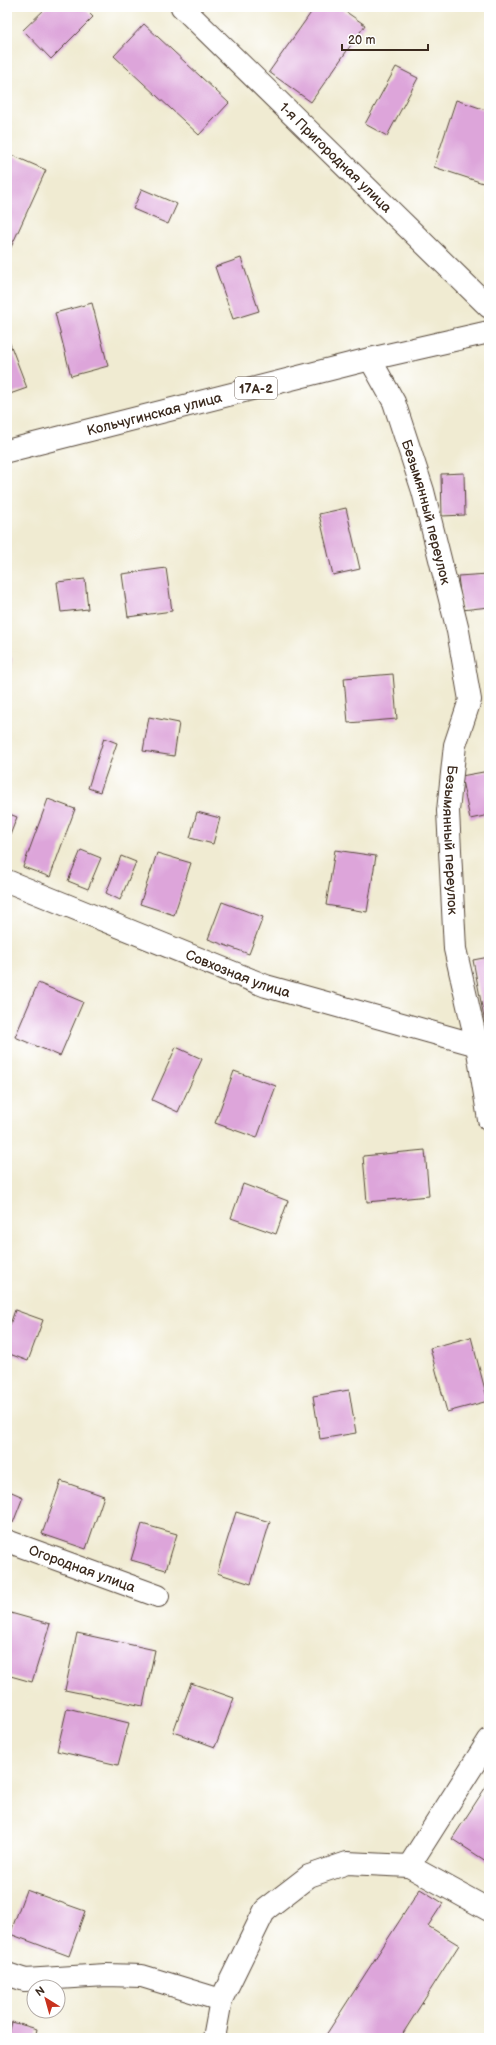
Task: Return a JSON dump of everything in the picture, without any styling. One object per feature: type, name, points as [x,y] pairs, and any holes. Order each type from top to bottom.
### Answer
[{"type":"street","name":"1-я Пригородная улица","points":[[182,7],[489,307]]},
{"type":"street","name":"Кольчугинская улица","points":[[7,452],[370,359],[489,332]]},
{"type":"street","name":"Безымянный переулок","points":[[370,359],[394,402],[423,491],[458,631],[480,700],[455,745],[448,811],[455,949],[483,1044],[489,1120]]},
{"type":"street","name":"Совхозная улица","points":[[7,881],[266,986],[483,1044]]},
{"type":"street","name":"Огородная улица","points":[[7,1541],[158,1596]]},
{"type":"street","points":[[410,1866],[489,1740]]},
{"type":"street","points":[[214,2038],[221,2000],[265,1910],[309,1876],[347,1863],[410,1866],[489,1910]]},
{"type":"street","points":[[7,1974],[25,1980],[106,1975],[142,1976],[221,2000]]},
{"type":"building","points":[[47,7],[83,7],[93,17],[51,59],[23,30]]},
{"type":"building","points":[[315,7],[339,7],[365,25],[311,102],[269,72]]},
{"type":"building","points":[[144,24],[229,103],[199,135],[114,56]]},
{"type":"building","points":[[396,67],[418,78],[387,136],[365,124]]},
{"type":"building","points":[[456,100],[489,111],[489,185],[434,167]]},
{"type":"building","points":[[7,153],[46,170],[7,256]]},
{"type":"building","points":[[142,189],[177,204],[168,224],[133,209]]},
{"type":"building","points":[[241,258],[259,311],[233,319],[215,267]]},
{"type":"building","points":[[92,303],[108,366],[71,376],[55,313]]},
{"type":"building","points":[[9,341],[27,388],[7,395],[7,342]]},
{"type":"building","points":[[464,473],[465,515],[442,516],[441,474]]},
{"type":"building","points":[[346,508],[360,569],[333,575],[319,514]]},
{"type":"building","points":[[166,568],[172,611],[128,617],[122,574]]},
{"type":"building","points":[[488,574],[489,607],[462,610],[458,576]]},
{"type":"building","points":[[85,579],[88,609],[61,612],[57,582]]},
{"type":"building","points":[[7,657],[12,658],[8,683],[7,683]]},
{"type":"building","points":[[393,674],[397,719],[348,723],[344,678]]},
{"type":"building","points":[[149,717],[179,723],[174,756],[143,751]]},
{"type":"building","points":[[104,738],[117,743],[100,792],[88,788]]},
{"type":"building","points":[[489,771],[489,815],[470,819],[461,776]]},
{"type":"building","points":[[48,799],[75,809],[50,877],[23,867]]},
{"type":"building","points":[[197,812],[220,818],[213,844],[190,838]]},
{"type":"building","points":[[7,813],[17,817],[7,843]]},
{"type":"building","points":[[81,850],[101,858],[88,889],[68,881]]},
{"type":"building","points":[[335,850],[376,856],[367,912],[326,905]]},
{"type":"building","points":[[157,853],[191,863],[174,915],[140,904]]},
{"type":"building","points":[[121,856],[136,862],[120,900],[106,893]]},
{"type":"building","points":[[222,902],[263,917],[249,954],[208,939]]},
{"type":"building","points":[[489,957],[489,1022],[485,1023],[473,960]]},
{"type":"building","points":[[38,983],[83,1002],[60,1056],[15,1037]]},
{"type":"building","points":[[176,1047],[202,1059],[178,1112],[152,1100]]},
{"type":"building","points":[[234,1071],[276,1086],[257,1138],[215,1123]]},
{"type":"building","points":[[425,1150],[429,1196],[367,1202],[363,1156]]},
{"type":"building","points":[[243,1184],[288,1201],[276,1234],[231,1218]]},
{"type":"building","points":[[15,1310],[43,1320],[28,1361],[7,1353],[7,1333]]},
{"type":"building","points":[[471,1337],[488,1401],[447,1412],[430,1348]]},
{"type":"building","points":[[349,1390],[356,1433],[320,1439],[313,1396]]},
{"type":"building","points":[[61,1481],[104,1496],[86,1549],[42,1534]]},
{"type":"building","points":[[7,1490],[23,1497],[13,1523],[7,1520]]},
{"type":"building","points":[[236,1512],[270,1522],[251,1584],[217,1573]]},
{"type":"building","points":[[142,1524],[177,1534],[166,1570],[131,1560]]},
{"type":"building","points":[[7,1612],[50,1624],[32,1682],[7,1675]]},
{"type":"building","points":[[77,1633],[155,1650],[143,1706],[65,1690]]},
{"type":"building","points":[[191,1683],[234,1698],[215,1747],[173,1732]]},
{"type":"building","points":[[67,1708],[129,1723],[118,1765],[57,1751]]},
{"type":"building","points":[[489,1782],[489,1863],[452,1839]]},
{"type":"building","points":[[420,1889],[443,1903],[428,1926],[459,1945],[400,2038],[324,2038]]},
{"type":"building","points":[[26,1890],[85,1911],[69,1956],[10,1934]]},
{"type":"building","points":[[12,2022],[37,2029],[35,2038],[8,2038]]}]
